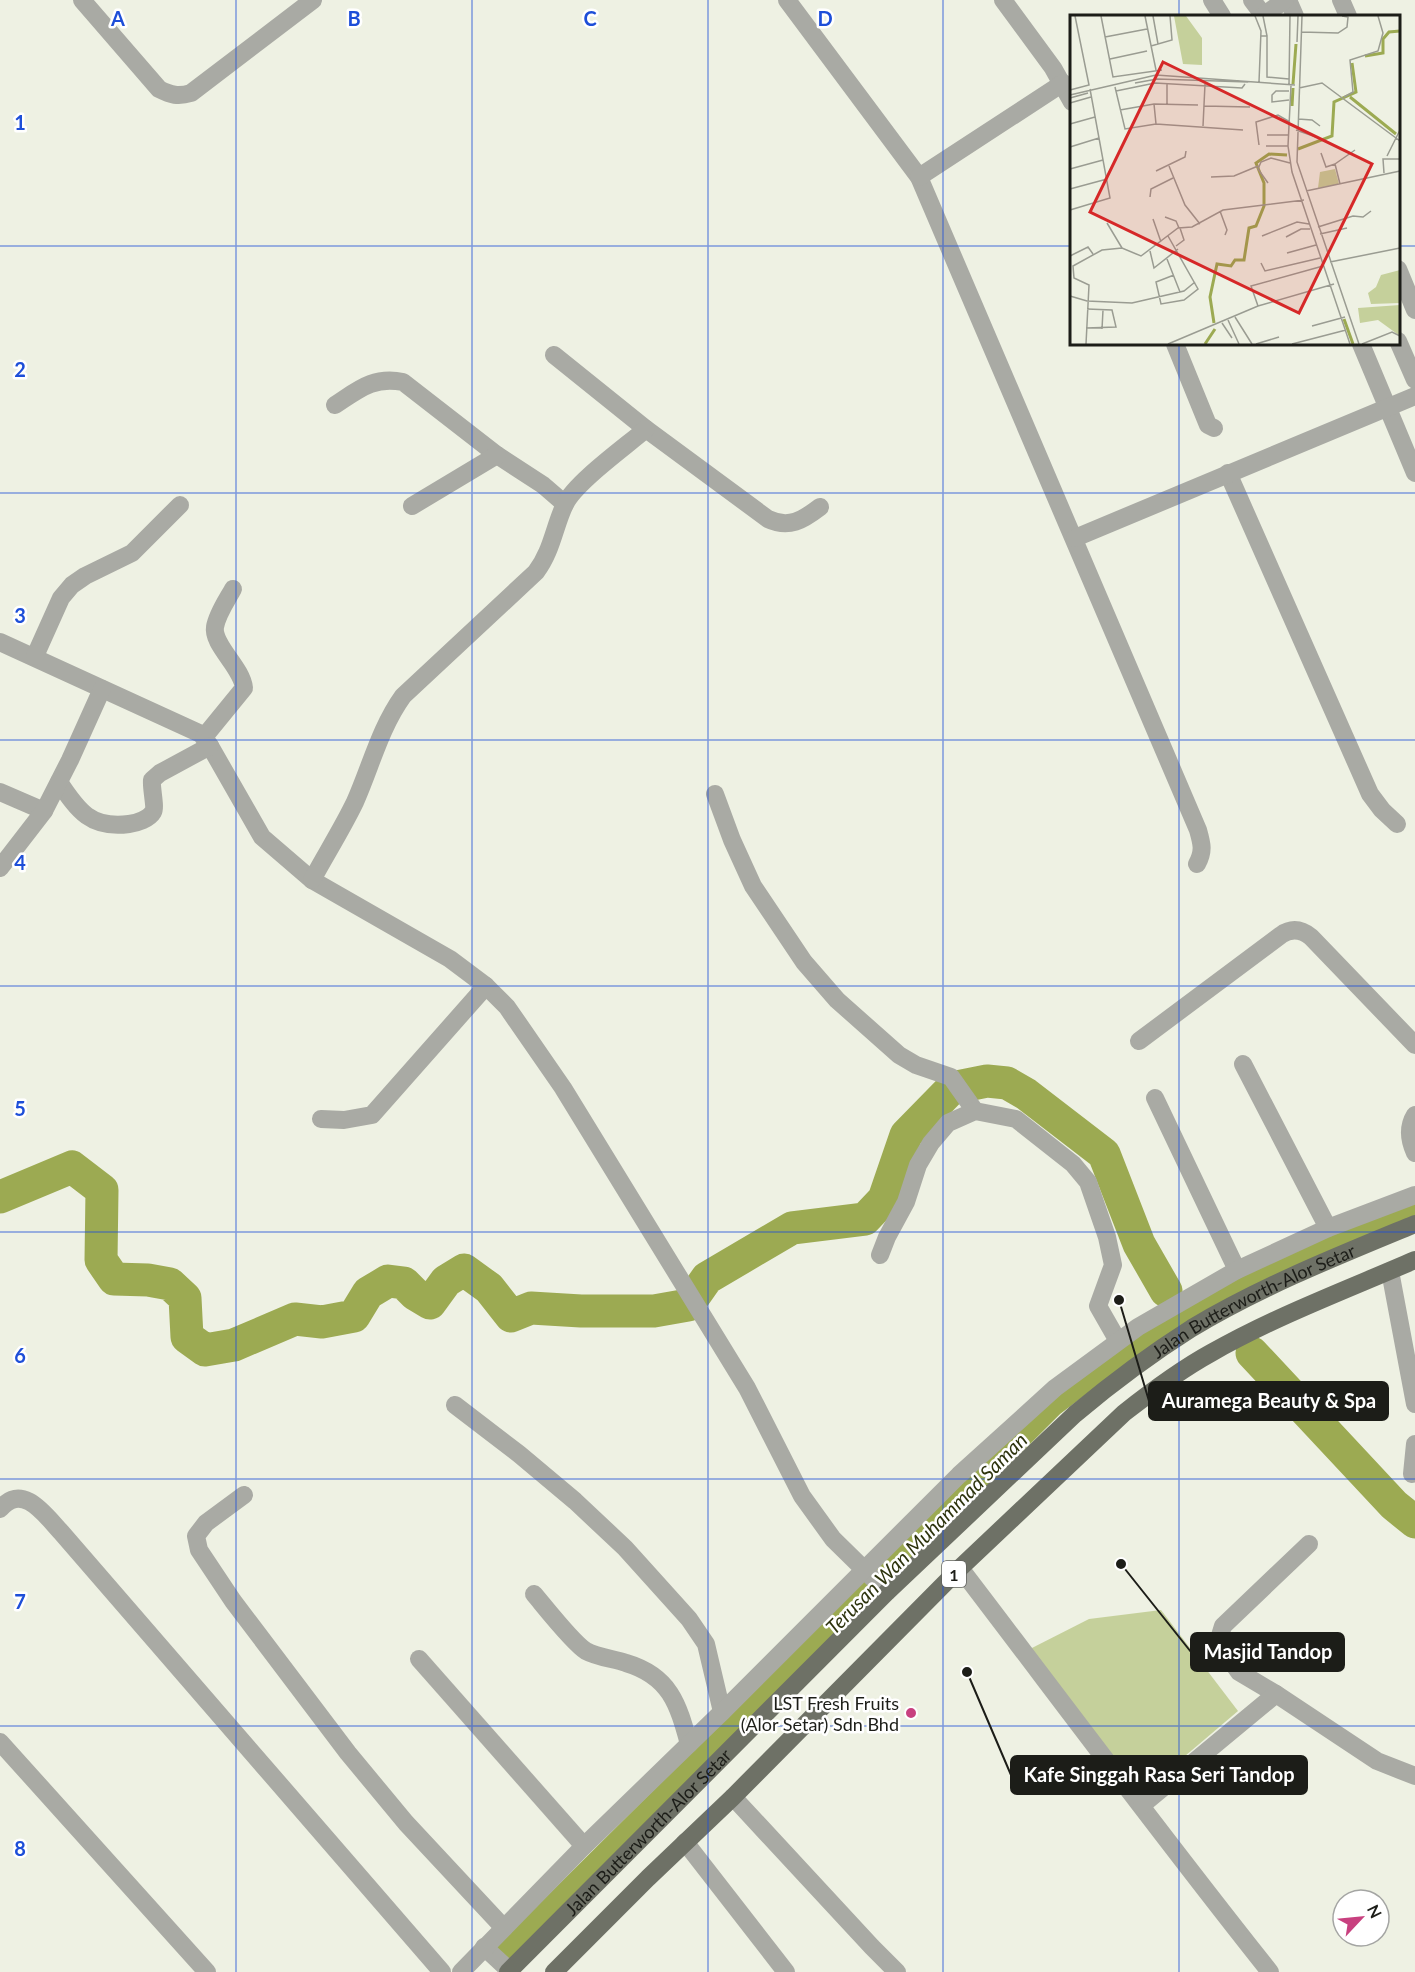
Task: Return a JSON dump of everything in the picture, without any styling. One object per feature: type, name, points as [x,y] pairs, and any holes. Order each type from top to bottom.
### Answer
[{"type":"main road","name":"Jalan Butterworth-Alor Setar","points":[[509,1971],[887,1592],[1075,1414],[1154,1353],[1193,1328],[1247,1298],[1318,1264],[1415,1224]]},
{"type":"main road","name":"Jalan Butterworth-Alor Setar","points":[[554,1972],[684,1842],[733,1797],[960,1568],[1124,1413],[1152,1391],[1211,1353],[1269,1322],[1415,1260]]},
{"type":"street","points":[[82,0],[159,89],[180,96],[191,93],[309,1]]},
{"type":"street","points":[[787,0],[919,177],[1198,830],[1202,854],[1197,864]]},
{"type":"street","points":[[1003,0],[1063,83],[1070,100]]},
{"type":"street","points":[[1212,0],[1221,15]]},
{"type":"street","points":[[1252,0],[1262,15]]},
{"type":"street","points":[[1264,15],[1286,0],[1294,15]]},
{"type":"street","points":[[1341,0],[1348,15]]},
{"type":"street","points":[[919,177],[1063,83]]},
{"type":"street","points":[[1400,274],[1415,310]]},
{"type":"street","points":[[1175,345],[1208,424],[1214,428]]},
{"type":"street","points":[[1361,345],[1415,473]]},
{"type":"street","points":[[1400,345],[1415,380]]},
{"type":"street","points":[[554,355],[646,429],[768,519],[779,524],[790,524],[820,507]]},
{"type":"street","points":[[335,405],[375,382],[389,379],[403,382],[497,455],[543,485],[565,504]]},
{"type":"street","points":[[1075,538],[1415,396]]},
{"type":"street","points":[[312,880],[354,803],[391,713],[416,682],[536,572],[551,546],[565,504],[583,482],[646,429]]},
{"type":"street","points":[[412,506],[497,455]]},
{"type":"street","points":[[1228,473],[1370,794],[1397,824]]},
{"type":"street","points":[[35,656],[61,598],[72,585],[85,576],[132,553],[180,505]]},
{"type":"street","points":[[59,782],[75,805],[93,821],[117,825],[138,822],[152,814],[155,808],[151,793],[152,780],[207,741],[244,688],[238,670],[219,643],[214,630],[216,621],[233,589]]},
{"type":"street","points":[[0,642],[35,656],[207,741],[262,837],[312,880],[450,959],[486,986],[507,1006],[563,1088],[747,1388],[802,1496],[833,1539],[887,1592]]},
{"type":"street","points":[[0,868],[44,811],[102,689]]},
{"type":"street","points":[[0,792],[44,811]]},
{"type":"street","points":[[715,794],[732,840],[753,886],[804,962],[837,1000],[899,1055],[916,1065],[951,1077],[973,1108],[1016,1119],[1073,1164],[1088,1182],[1107,1237],[1113,1265],[1098,1306],[1118,1341]]},
{"type":"street","points":[[1139,1041],[1281,935],[1293,930],[1302,931],[1311,937],[1415,1045]]},
{"type":"street","points":[[321,1119],[344,1120],[372,1115],[486,986]]},
{"type":"street","points":[[1243,1064],[1328,1228]]},
{"type":"street","points":[[1155,1098],[1238,1270]]},
{"type":"street","points":[[880,1255],[906,1202],[918,1165],[931,1143],[948,1123],[973,1108]]},
{"type":"street","points":[[1415,1116],[1411,1121],[1409,1139],[1415,1153]]},
{"type":"street","points":[[461,1972],[584,1846],[722,1712],[958,1475],[1055,1388],[1118,1341],[1189,1296],[1238,1270],[1328,1228],[1415,1195]]},
{"type":"street","points":[[1390,1271],[1415,1404]]},
{"type":"street","points":[[455,1405],[575,1501],[625,1548],[689,1619],[706,1644],[722,1712]]},
{"type":"street","points":[[1412,1474],[1415,1444]]},
{"type":"street","points":[[244,1494],[206,1523],[196,1536],[199,1550],[233,1601],[348,1753],[406,1823],[504,1928]]},
{"type":"street","points":[[0,1509],[12,1499],[23,1498],[33,1503],[61,1532],[442,1972]]},
{"type":"street","points":[[1309,1544],[1223,1626],[1219,1639],[1222,1648],[1239,1672],[1377,1761],[1415,1776]]},
{"type":"street","points":[[960,1568],[1142,1805],[1189,1870],[1270,1972]]},
{"type":"street","points":[[534,1594],[587,1651],[641,1667],[655,1676],[666,1687],[681,1714],[689,1744]]},
{"type":"street","points":[[419,1659],[584,1846]]},
{"type":"street","points":[[1142,1805],[1276,1694]]},
{"type":"street","points":[[0,1742],[207,1972]]},
{"type":"street","points":[[733,1797],[897,1972]]},
{"type":"street","points":[[684,1842],[786,1972]]},
{"type":"street","points":[[484,1947],[509,1971]]},
{"type":"green space","points":[[1161,1610],[1238,1711],[1138,1796],[1028,1650],[1089,1619]]},
{"type":"waterway","points":[[0,1197],[72,1167],[102,1190],[101,1260],[114,1279],[148,1280],[170,1284],[185,1298],[187,1337],[205,1350],[234,1345],[295,1319],[322,1322],[354,1316],[368,1293],[388,1281],[404,1283],[415,1294],[430,1303],[446,1281],[464,1270],[489,1288],[511,1316],[531,1308],[654,1311],[688,1305],[707,1278],[792,1228],[865,1219],[884,1199],[906,1135],[952,1088],[987,1081],[1007,1083],[1026,1094],[1104,1154],[1139,1244],[1166,1291]]},
{"type":"waterway","name":"Terusan Wan Muhammad Saman","points":[[506,1951],[1054,1406],[1155,1334],[1251,1279],[1415,1209]]},
{"type":"waterway","points":[[1252,1353],[1394,1505],[1415,1522]]},
{"type":"place","name":"Auramega Beauty & Spa","points":[[1119,1300]]},
{"type":"place","name":"Masjid Tandop","points":[[1121,1564]]},
{"type":"place","name":"Kafe Singgah Rasa Seri Tandop","points":[[967,1672]]},
{"type":"place","name":"LST Fresh Fruits (Alor Setar) Sdn Bhd","points":[[911,1713]]}]
